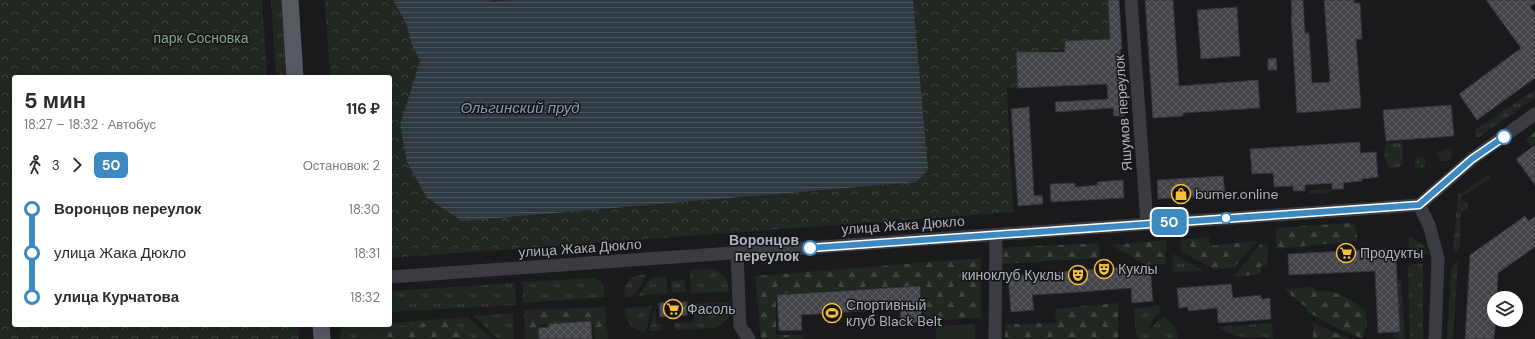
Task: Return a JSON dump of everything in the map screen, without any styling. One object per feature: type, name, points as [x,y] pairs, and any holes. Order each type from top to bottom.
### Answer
[{"type":"main road","points":[[290,0],[295,75]]},
{"type":"main road","points":[[300,0],[305,75]]},
{"type":"main road","points":[[311,327],[311,339]]},
{"type":"main road","points":[[321,327],[322,339]]},
{"type":"street","name":"Яшумов переулок","points":[[1131,0],[1147,224]]},
{"type":"street","points":[[1436,339],[1438,258],[1429,225],[1419,205],[1472,159],[1535,114]]},
{"type":"street","name":"улица Жака Дюкло","points":[[392,278],[1419,205]]},
{"type":"street","points":[[995,339],[996,235]]},
{"type":"street","points":[[737,253],[740,326],[749,339]]},
{"type":"green space","name":"парк Сосновка","points":[[0,0],[262,0],[267,75],[12,75],[12,327],[298,327],[299,339],[0,339]]},
{"type":"green space","points":[[271,0],[286,0],[292,75],[276,75]]},
{"type":"green space","name":"Ольгинский пруд","points":[[325,0],[1108,0],[1110,39],[1065,41],[1065,50],[1016,52],[1018,88],[1007,88],[1013,212],[392,258],[392,75],[330,75]]},
{"type":"green space","points":[[1535,90],[1535,98],[1479,137],[1475,137],[1475,130]]},
{"type":"green space","points":[[1535,132],[1535,143],[1531,146],[1526,139]]},
{"type":"green space","points":[[1402,142],[1403,164],[1401,167],[1389,168],[1386,163],[1385,146],[1387,143]]},
{"type":"green space","points":[[1451,148],[1452,157],[1447,161],[1440,161],[1437,152]]},
{"type":"green space","points":[[1420,157],[1424,159],[1426,163],[1424,167],[1420,169],[1416,167],[1414,163],[1416,159]]},
{"type":"green space","points":[[1489,174],[1491,178],[1461,197],[1462,201],[1468,203],[1467,210],[1461,212],[1460,244],[1457,252],[1453,251],[1458,194],[1462,193]]},
{"type":"green space","points":[[1330,189],[1330,193],[1309,194],[1309,190]]},
{"type":"green space","points":[[1349,223],[1355,225],[1358,241],[1276,249],[1276,228]]},
{"type":"green space","points":[[1409,236],[1422,244],[1430,254],[1409,254]]},
{"type":"green space","points":[[1209,237],[1210,246],[1257,241],[1234,267],[1215,270],[1181,251],[1181,240]]},
{"type":"green space","points":[[1166,240],[1166,264],[1146,265],[1111,245]]},
{"type":"green space","points":[[1099,243],[1100,258],[1000,264],[1000,248]]},
{"type":"green space","points":[[1261,244],[1268,244],[1267,265],[1261,266],[1261,274],[1233,277]]},
{"type":"green space","points":[[1173,254],[1202,270],[1202,271],[1173,272]]},
{"type":"green space","points":[[981,258],[981,318],[924,321],[921,285],[776,294],[776,335],[803,335],[803,339],[761,339],[755,276]]},
{"type":"green space","points":[[1458,260],[1453,339],[1447,339],[1451,270]]},
{"type":"green space","points":[[1412,264],[1423,264],[1423,339],[1410,339],[1408,266]]},
{"type":"green space","points":[[715,269],[725,279],[729,292],[691,293],[690,270]]},
{"type":"green space","points":[[647,274],[634,296],[624,297],[627,282],[633,277]]},
{"type":"green space","points":[[666,277],[668,293],[638,296],[651,278]]},
{"type":"green space","points":[[595,278],[603,286],[605,297],[523,303],[522,282]]},
{"type":"green space","points":[[684,280],[686,292],[672,293],[671,281]]},
{"type":"green space","points":[[1398,280],[1401,280],[1405,339],[1399,339],[1393,336],[1394,334],[1400,333]]},
{"type":"green space","points":[[515,283],[516,305],[392,312],[392,291]]},
{"type":"green space","points":[[1313,287],[1315,291],[1330,291],[1336,293],[1348,299],[1366,312],[1367,326],[1364,330],[1363,339],[1335,327],[1308,312],[1306,307],[1297,301],[1285,289]]},
{"type":"green space","points":[[730,302],[729,317],[715,328],[675,330],[674,323],[694,322],[693,304]]},
{"type":"green space","points":[[1118,303],[1118,339],[1005,339],[1005,324],[1055,323],[1056,309]]},
{"type":"green space","points":[[652,306],[646,332],[633,327],[630,324],[625,308]]},
{"type":"green space","points":[[655,306],[656,324],[661,324],[660,331],[649,331]]},
{"type":"green space","points":[[1159,306],[1160,313],[1156,315],[1149,327],[1151,329],[1156,322],[1164,317],[1174,326],[1178,339],[1140,339],[1136,335],[1134,308]]},
{"type":"green space","points":[[605,307],[608,339],[595,339],[592,321],[538,325],[538,339],[525,339],[524,310]]},
{"type":"green space","points":[[513,313],[514,339],[498,339],[474,316]]},
{"type":"green space","points":[[468,317],[492,339],[340,339],[341,329],[344,327],[392,327],[392,323]]},
{"type":"green space","points":[[450,321],[465,337],[463,339],[375,339],[374,332],[377,327],[392,328]]},
{"type":"green space","points":[[1272,323],[1273,339],[1266,339],[1266,337],[1235,336],[1219,327]]},
{"type":"green space","points":[[1313,323],[1350,339],[1313,339]]},
{"type":"green space","points":[[975,324],[975,339],[936,339],[936,326]]},
{"type":"water","name":"Ольгинский пруд","points":[[393,0],[492,0],[492,2],[510,0],[913,0],[928,170],[916,182],[462,221],[427,198],[407,162],[400,125],[420,61],[412,45],[406,23]]},
{"type":"building","points":[[1108,0],[1119,0],[1122,49],[1120,49],[1122,98],[1124,116],[1114,116],[1113,108],[1056,112],[1055,102],[1108,99],[1107,84],[1018,88],[1016,52],[1065,52],[1065,41],[1110,39]]},
{"type":"building","points":[[1145,0],[1173,0],[1179,86],[1258,80],[1260,108],[1183,113],[1183,116],[1153,118]]},
{"type":"building","points":[[1291,0],[1303,0],[1305,33],[1309,33],[1312,83],[1330,82],[1324,0],[1354,0],[1354,3],[1360,3],[1362,39],[1356,39],[1361,108],[1297,113]]},
{"type":"building","points":[[1486,0],[1535,0],[1535,3],[1530,6],[1535,13],[1535,78],[1477,120],[1459,94],[1521,48]]},
{"type":"building","points":[[1237,7],[1240,56],[1201,59],[1197,10]]},
{"type":"building","points":[[1276,58],[1277,70],[1268,70],[1268,59]]},
{"type":"building","points":[[1451,105],[1454,136],[1386,141],[1383,110]]},
{"type":"building","points":[[1029,107],[1034,196],[1042,195],[1043,204],[1018,206],[1011,109]]},
{"type":"building","points":[[1360,142],[1360,153],[1376,152],[1378,177],[1362,179],[1362,181],[1343,183],[1344,189],[1332,189],[1332,183],[1305,185],[1305,191],[1293,191],[1293,186],[1274,187],[1273,173],[1252,174],[1250,149]]},
{"type":"building","points":[[1535,145],[1535,185],[1516,159]]},
{"type":"building","points":[[1223,176],[1225,195],[1158,199],[1157,180]]},
{"type":"building","points":[[1123,180],[1124,198],[1051,202],[1050,184],[1075,183],[1075,187],[1098,185],[1097,182]]},
{"type":"building","points":[[1525,216],[1529,221],[1535,216],[1535,247],[1498,273],[1497,291],[1487,291],[1487,327],[1495,327],[1494,339],[1465,339],[1470,255]]},
{"type":"building","points":[[1385,249],[1396,259],[1400,332],[1378,333],[1375,271],[1289,275],[1288,254]]},
{"type":"building","points":[[1150,265],[1153,301],[1132,303],[1131,288],[1032,295],[1034,310],[1011,312],[1008,276]]},
{"type":"building","points":[[1231,284],[1233,298],[1261,295],[1261,299],[1270,298],[1271,319],[1218,323],[1217,308],[1188,311],[1188,307],[1179,308],[1177,288]]},
{"type":"building","points":[[920,286],[922,322],[901,324],[900,308],[801,315],[802,330],[779,331],[777,295]]},
{"type":"building","name":"Фасоль","points":[[687,302],[687,315],[660,317],[659,303]]},
{"type":"building","points":[[591,321],[592,339],[539,339],[538,328],[549,327],[549,324]]},
{"type":"bus line","name":"50","points":[[810,248],[1419,205],[1472,159],[1504,137]]},
{"type":"place","name":"bumer.online","points":[[1181,194]]},
{"type":"place","name":"Воронцов переулок","points":[[810,248]]},
{"type":"place","name":"Продукты","points":[[1346,253]]},
{"type":"place","name":"Куклы","points":[[1104,269]]},
{"type":"place","name":"киноклуб Куклы","points":[[1078,275]]},
{"type":"place","name":"Фасоль","points":[[673,309]]},
{"type":"place","name":"Спортивный клуб Black Belt","points":[[832,313]]}]
